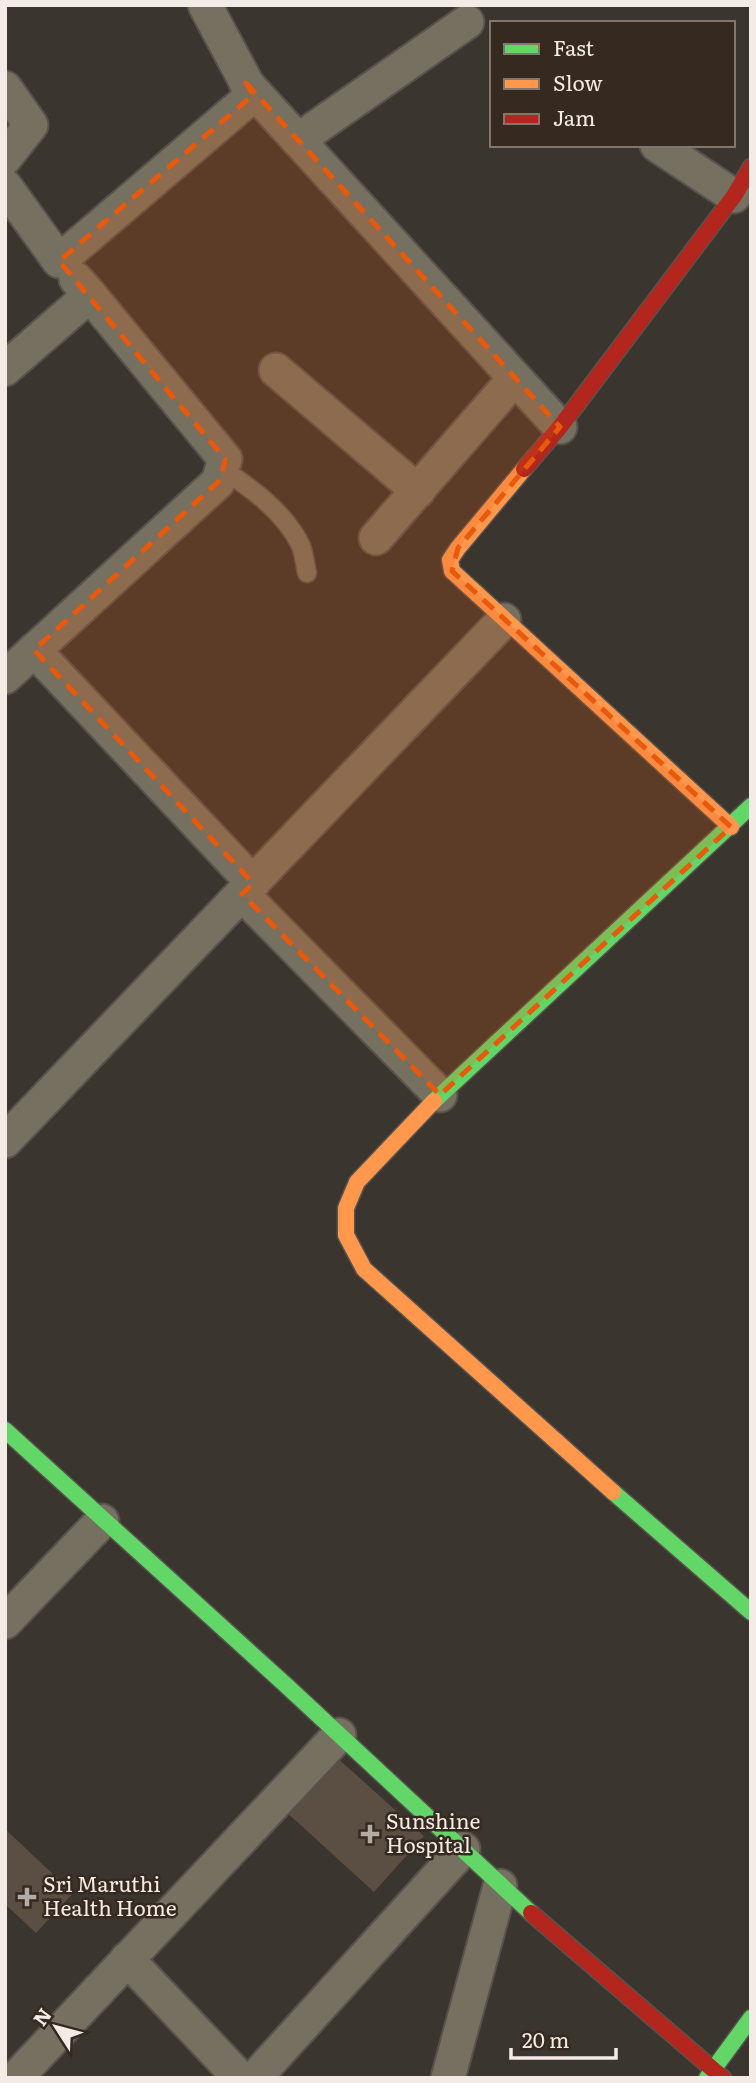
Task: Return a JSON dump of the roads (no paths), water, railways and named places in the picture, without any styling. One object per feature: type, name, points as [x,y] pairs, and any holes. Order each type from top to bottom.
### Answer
[{"type":"street","points":[[60,261],[253,95],[205,5]]},
{"type":"street","points":[[298,140],[478,22]]},
{"type":"street","points":[[246,83],[560,427]]},
{"type":"street","points":[[5,88],[31,125],[5,158]]},
{"type":"street","points":[[660,147],[734,195]]},
{"type":"street","points":[[731,827],[452,571],[450,560],[560,427],[734,195],[751,167]]},
{"type":"street","points":[[5,186],[60,261],[225,459],[218,482],[5,677]]},
{"type":"street","points":[[5,369],[90,295]]},
{"type":"street","points":[[276,370],[418,491]]},
{"type":"street","points":[[376,538],[515,378]]},
{"type":"street","points":[[5,1141],[504,620]]},
{"type":"street","points":[[34,650],[248,889],[439,1095]]},
{"type":"street","points":[[751,806],[439,1095],[357,1182],[346,1208],[346,1235],[364,1269],[550,1437],[751,1612]]},
{"type":"street","points":[[5,1430],[340,1735],[500,1886],[714,2075],[751,2018]]},
{"type":"street","points":[[5,1622],[102,1521]]},
{"type":"street","points":[[16,2078],[340,1735]]},
{"type":"street","points":[[255,2078],[463,1849]]},
{"type":"street","points":[[448,2078],[500,1886]]},
{"type":"street","points":[[127,1959],[240,2078]]},
{"type":"lane","points":[[223,470],[260,497],[284,522],[301,546],[307,573]]},
{"type":"place","name":"Sunshine Hospital","points":[[370,1834]]},
{"type":"place","name":"Sri Maruthi Health Home","points":[[27,1897]]}]
